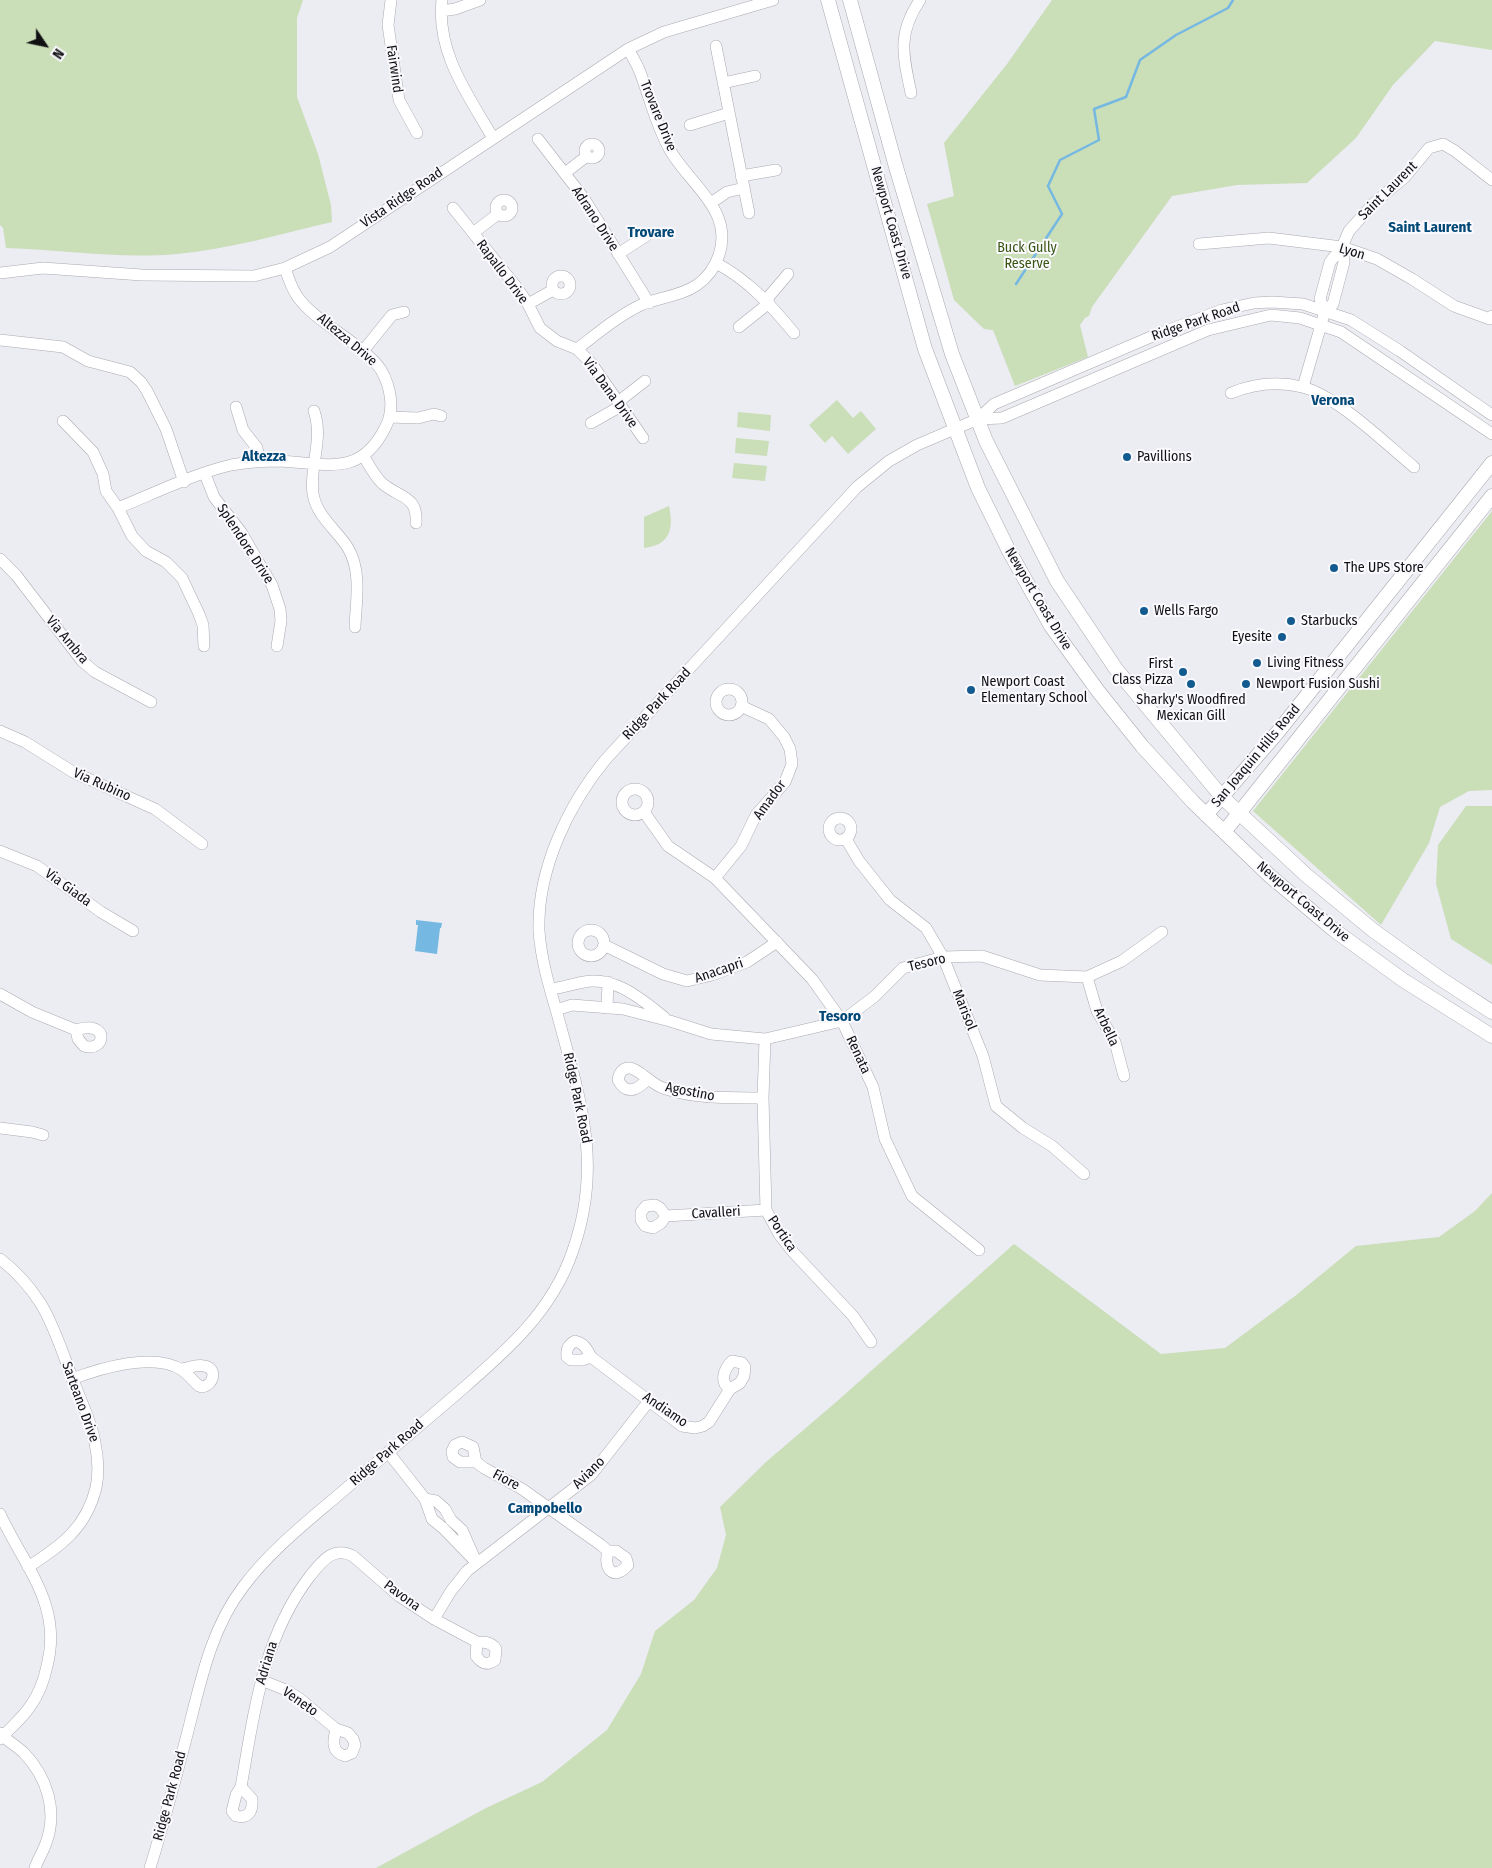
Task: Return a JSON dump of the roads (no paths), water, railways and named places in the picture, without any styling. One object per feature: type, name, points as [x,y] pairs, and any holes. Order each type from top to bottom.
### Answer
[{"type":"main road","name":"Newport Coast Drive","points":[[828,0],[925,349],[978,488],[1008,550],[1051,626],[1098,691],[1142,746],[1206,815],[1270,876],[1334,930],[1403,980],[1492,1036]]},
{"type":"main road","name":"Newport Coast Drive","points":[[850,0],[896,167],[952,354],[986,441],[1057,581],[1116,669],[1239,814],[1306,875],[1374,930],[1441,979],[1492,1012]]},
{"type":"main road","name":"San Joaquin Hills Road","points":[[1206,815],[1277,733],[1492,463]]},
{"type":"main road","name":"San Joaquin Hills Road","points":[[1224,832],[1492,496]]},
{"type":"street","name":"Fairwind","points":[[391,0],[388,25],[399,100],[416,133]]},
{"type":"street","points":[[480,0],[455,9],[442,6],[443,38],[449,58],[493,138]]},
{"type":"street","name":"Vista Ridge Road","points":[[0,273],[43,268],[142,275],[254,276],[285,268],[330,247],[628,49],[664,32],[773,0]]},
{"type":"street","points":[[911,92],[902,42],[909,18],[920,0]]},
{"type":"street","points":[[716,46],[749,213]]},
{"type":"street","name":"Trovare Drive","points":[[628,49],[640,71],[670,151],[680,167],[711,203],[717,214],[722,235],[720,253],[716,263]]},
{"type":"street","points":[[723,83],[755,76]]},
{"type":"street","points":[[690,126],[729,113]]},
{"type":"street","name":"Adrano Drive","points":[[538,139],[583,197],[649,303]]},
{"type":"street","name":"Saint Laurent","points":[[1303,387],[1325,311],[1333,304],[1344,262],[1342,247],[1349,231],[1373,204],[1405,177],[1430,148],[1443,144],[1492,180]]},
{"type":"street","points":[[565,173],[586,156]]},
{"type":"street","points":[[742,176],[776,170]]},
{"type":"street","points":[[711,203],[727,192],[744,188]]},
{"type":"street","name":"Rapallo Drive","points":[[453,208],[528,304],[540,328],[557,340],[577,349]]},
{"type":"street","points":[[473,233],[498,214]]},
{"type":"street","points":[[618,254],[646,236]]},
{"type":"street","name":"Lyon","points":[[1199,244],[1269,238],[1342,247],[1377,259],[1454,306],[1491,318]]},
{"type":"street","points":[[577,349],[621,317],[649,303],[686,291],[697,285],[716,263],[733,272],[767,302],[794,333]]},
{"type":"street","name":"Altezza Drive","points":[[118,508],[229,466],[260,461],[336,466],[363,456],[381,437],[389,417],[390,393],[386,380],[374,361],[304,305],[293,289],[285,268]]},
{"type":"street","points":[[739,327],[767,302],[788,274]]},
{"type":"street","points":[[528,304],[553,290]]},
{"type":"street","name":"Ridge Park Road","points":[[150,1868],[206,1661],[220,1623],[233,1601],[274,1550],[504,1353],[540,1314],[554,1292],[571,1257],[585,1204],[589,1176],[588,1151],[585,1122],[550,989],[539,930],[542,891],[563,827],[596,771],[857,487],[889,461],[917,445],[978,419],[994,404],[1153,336],[1222,310],[1254,303],[1303,304],[1351,320],[1492,415]]},
{"type":"street","points":[[363,352],[392,315],[404,312]]},
{"type":"street","name":"Ridge Park Road","points":[[978,419],[1002,418],[1208,330],[1271,316],[1300,318],[1341,332],[1492,434]]},
{"type":"street","points":[[0,340],[63,347],[88,360],[130,372],[142,382],[166,429],[184,482]]},
{"type":"street","name":"Via Dana Drive","points":[[577,349],[592,364],[643,438]]},
{"type":"street","points":[[591,423],[620,404],[645,381]]},
{"type":"street","points":[[1230,393],[1251,386],[1270,384],[1303,387],[1319,394],[1341,408],[1414,467]]},
{"type":"street","points":[[236,407],[243,430],[256,448],[260,461]]},
{"type":"street","points":[[314,411],[319,433],[312,485],[317,508],[349,549],[356,569],[355,627]]},
{"type":"street","points":[[389,417],[418,418],[434,414],[441,416]]},
{"type":"street","points":[[63,421],[93,452],[102,474],[106,491],[138,544],[166,562],[182,578],[203,625],[204,646]]},
{"type":"street","points":[[363,456],[383,484],[410,502],[415,508],[416,523]]},
{"type":"street","name":"Splendore Drive","points":[[205,474],[214,497],[250,546],[272,585],[279,603],[281,621],[277,646]]},
{"type":"street","name":"Via Ambra","points":[[0,559],[16,575],[82,661],[95,672],[152,702]]},
{"type":"street","name":"Amador","points":[[715,878],[741,846],[756,816],[785,782],[792,764],[790,749],[784,737],[769,719],[741,706]]},
{"type":"street","name":"Via Rubino","points":[[0,731],[25,742],[73,772],[155,810],[202,844]]},
{"type":"street","name":"Renata","points":[[644,812],[668,846],[715,878],[812,979],[842,1021],[873,1087],[884,1139],[912,1196],[979,1250]]},
{"type":"street","name":"Marisol","points":[[846,839],[858,861],[890,900],[926,928],[943,957],[983,1056],[996,1106],[1023,1128],[1052,1146],[1084,1174]]},
{"type":"street","name":"Via Giada","points":[[0,851],[37,866],[101,912],[133,931]]},
{"type":"street","name":"Tesoro","points":[[556,1010],[572,1005],[623,1009],[711,1034],[765,1039],[842,1021],[874,997],[903,968],[943,957],[982,956],[1040,975],[1088,977],[1122,961],[1162,932]]},
{"type":"street","name":"Anacapri","points":[[604,945],[663,974],[687,981],[712,975],[747,962],[778,942]]},
{"type":"street","name":"Arbella","points":[[1088,977],[1097,1011],[1115,1042],[1124,1076]]},
{"type":"street","name":"Tesoro","points":[[550,989],[585,982],[608,982],[636,995],[670,1021]]},
{"type":"street","points":[[607,1008],[608,982]]},
{"type":"street","points":[[0,994],[32,1012],[76,1030]]},
{"type":"street","name":"Portica","points":[[765,1039],[763,1098],[766,1210],[779,1234],[793,1252],[853,1316],[871,1342]]},
{"type":"street","name":"Agostino","points":[[647,1080],[662,1088],[711,1098],[763,1098]]},
{"type":"street","points":[[0,1128],[43,1135]]},
{"type":"street","name":"Cavalleri","points":[[666,1216],[766,1210]]},
{"type":"street","name":"Sarteano Drive","points":[[0,1259],[18,1274],[41,1304],[51,1323],[95,1441],[98,1470],[96,1487],[86,1515],[76,1529],[55,1550],[28,1567]]},
{"type":"street","name":"Andiamo","points":[[591,1357],[682,1426],[695,1428],[709,1422],[730,1389]]},
{"type":"street","points":[[72,1379],[106,1367],[133,1363],[150,1362],[181,1369]]},
{"type":"street","name":"Aviano","points":[[434,1619],[458,1581],[477,1563],[591,1475],[649,1400]]},
{"type":"street","points":[[388,1452],[425,1498],[432,1519],[447,1524]]},
{"type":"street","name":"Fiore","points":[[476,1462],[522,1488],[608,1551]]},
{"type":"street","points":[[425,1498],[436,1501],[445,1509],[447,1524],[477,1563]]},
{"type":"street","points":[[0,1514],[46,1603],[51,1638],[49,1658],[39,1690],[31,1705],[1,1736],[23,1752],[33,1763],[43,1780],[50,1799],[50,1829],[35,1868]]},
{"type":"street","name":"Pavona","points":[[330,1554],[339,1552],[353,1556],[400,1596],[434,1619],[477,1642]]},
{"type":"street","name":"Adriana","points":[[241,1787],[261,1680],[274,1640],[291,1605],[306,1582],[330,1554]]},
{"type":"street","name":"Veneto","points":[[261,1680],[293,1694],[336,1729]]},
{"type":"water","points":[[416,920],[442,923],[437,954],[415,951],[418,925],[416,925]]},
{"type":"waterway","points":[[1016,284],[1062,214],[1048,186],[1060,160],[1099,140],[1094,109],[1126,97],[1140,60],[1176,35],[1228,8],[1233,0]]},
{"type":"place","name":"Pavillions","points":[[1127,457]]},
{"type":"place","name":"The UPS Store","points":[[1334,568]]},
{"type":"place","name":"Wells Fargo","points":[[1144,611]]},
{"type":"place","name":"Starbucks","points":[[1291,621]]},
{"type":"place","name":"Eyesite","points":[[1282,637]]},
{"type":"place","name":"Living Fitness","points":[[1257,663]]},
{"type":"place","name":"First Class Pizza","points":[[1183,672]]},
{"type":"place","name":"Sharky's Woodfired Mexican Gill","points":[[1191,684]]},
{"type":"place","name":"Newport Fusion Sushi","points":[[1246,684]]},
{"type":"place","name":"Newport Coast Elementary School","points":[[971,690]]},
{"type":"district","name":"Saint Laurent","points":[[1430,228]]},
{"type":"district","name":"Trovare","points":[[651,233]]},
{"type":"district","name":"Verona","points":[[1333,401]]},
{"type":"district","name":"Altezza","points":[[264,457]]},
{"type":"district","name":"Tesoro","points":[[840,1017]]},
{"type":"district","name":"Campobello","points":[[545,1509]]},
{"type":"park label","name":"Buck Gully Reserve","points":[[1027,256]]}]
